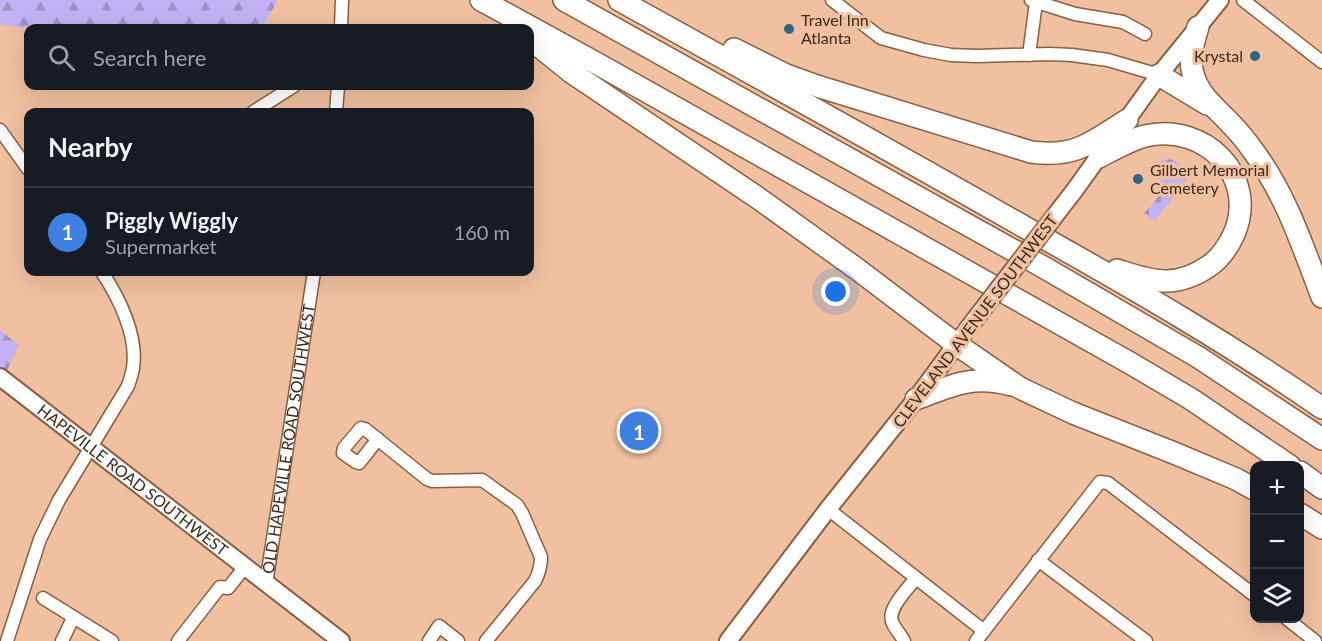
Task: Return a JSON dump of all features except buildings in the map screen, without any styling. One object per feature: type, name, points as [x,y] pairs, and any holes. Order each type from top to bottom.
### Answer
[{"type":"highway","points":[[481,0],[525,24]]},
{"type":"highway","points":[[564,0],[1045,268],[1198,357],[1322,439]]},
{"type":"highway","points":[[619,0],[954,186],[1181,316],[1322,408]]},
{"type":"highway","points":[[643,0],[784,74],[852,98],[1031,152],[1048,154],[1069,152],[1087,146],[1127,120]]},
{"type":"highway","points":[[499,10],[514,24]]},
{"type":"highway","points":[[1198,27],[1191,54],[1193,75],[1201,91],[1254,151],[1276,186],[1322,297]]},
{"type":"highway","points":[[534,29],[1130,363],[1191,399],[1284,461]]},
{"type":"highway","points":[[534,42],[571,72],[961,338],[1020,388]]},
{"type":"highway","points":[[1159,75],[1218,111]]},
{"type":"highway","points":[[1082,259],[1151,279],[1179,280],[1203,270],[1223,254],[1236,229],[1239,216],[1237,186],[1231,172],[1221,158],[1201,142],[1174,134],[1144,136],[1099,157]]},
{"type":"highway","points":[[916,399],[970,381],[999,382],[1020,388],[1049,403],[1183,456],[1250,487]]},
{"type":"highway","points":[[1304,475],[1322,488]]},
{"type":"highway","points":[[1301,515],[1322,528]]},
{"type":"main road","name":"CLEVELAND AVENUE SOUTHWEST","points":[[728,641],[828,509],[916,399],[1159,75],[1220,0]]},
{"type":"main road","name":"HAPEVILLE ROAD SOUTHWEST","points":[[0,377],[266,584]]},
{"type":"main road","name":"OLD HAPEVILLE ROAD SOUTHWEST","points":[[266,584],[341,641]]},
{"type":"street","points":[[341,24],[342,0]]},
{"type":"street","points":[[832,0],[881,38],[924,50],[951,55],[977,56],[1072,55],[1108,60],[1159,75]]},
{"type":"street","points":[[1243,0],[1322,62]]},
{"type":"street","points":[[1029,55],[1033,1],[1075,14],[1123,22],[1145,34]]},
{"type":"street","points":[[259,108],[288,90]]},
{"type":"street","points":[[336,108],[338,90]]},
{"type":"street","points":[[0,130],[24,163]]},
{"type":"street","points":[[7,641],[40,538],[59,500],[128,386],[133,368],[134,350],[128,322],[116,293],[105,276]]},
{"type":"street","name":"OLD HAPEVILLE ROAD SOUTHWEST","points":[[266,584],[313,276]]},
{"type":"street","points":[[378,440],[428,479],[432,481],[482,480],[517,505],[522,513],[540,557],[539,573],[486,641]]},
{"type":"street","points":[[828,509],[971,621],[980,636],[1100,482],[1108,483],[1250,592]]},
{"type":"street","points":[[1038,560],[1146,641]]},
{"type":"street","points":[[178,641],[220,587],[228,588],[245,567]]},
{"type":"street","points":[[904,641],[891,622],[891,612],[916,578]]},
{"type":"street","points":[[43,598],[112,641]]},
{"type":"street","points":[[62,641],[73,618]]},
{"type":"street","points":[[1292,623],[1315,641]]},
{"type":"street","points":[[429,641],[439,626],[458,641]]},
{"type":"green space","points":[[0,0],[278,0],[264,24],[24,24],[24,28],[0,24]]},
{"type":"green space","points":[[1165,159],[1174,160],[1191,174],[1155,221],[1144,213],[1159,195],[1159,163]]},
{"type":"green space","points":[[0,330],[19,345],[0,385]]},
{"type":"place","name":"Travel Inn Atlanta","points":[[789,29]]},
{"type":"place","name":"Krystal","points":[[1255,56]]},
{"type":"place","name":"Gilbert Memorial Cemetery","points":[[1138,179]]},
{"type":"place","name":"Piggly Wiggly","points":[[639,431]]}]
